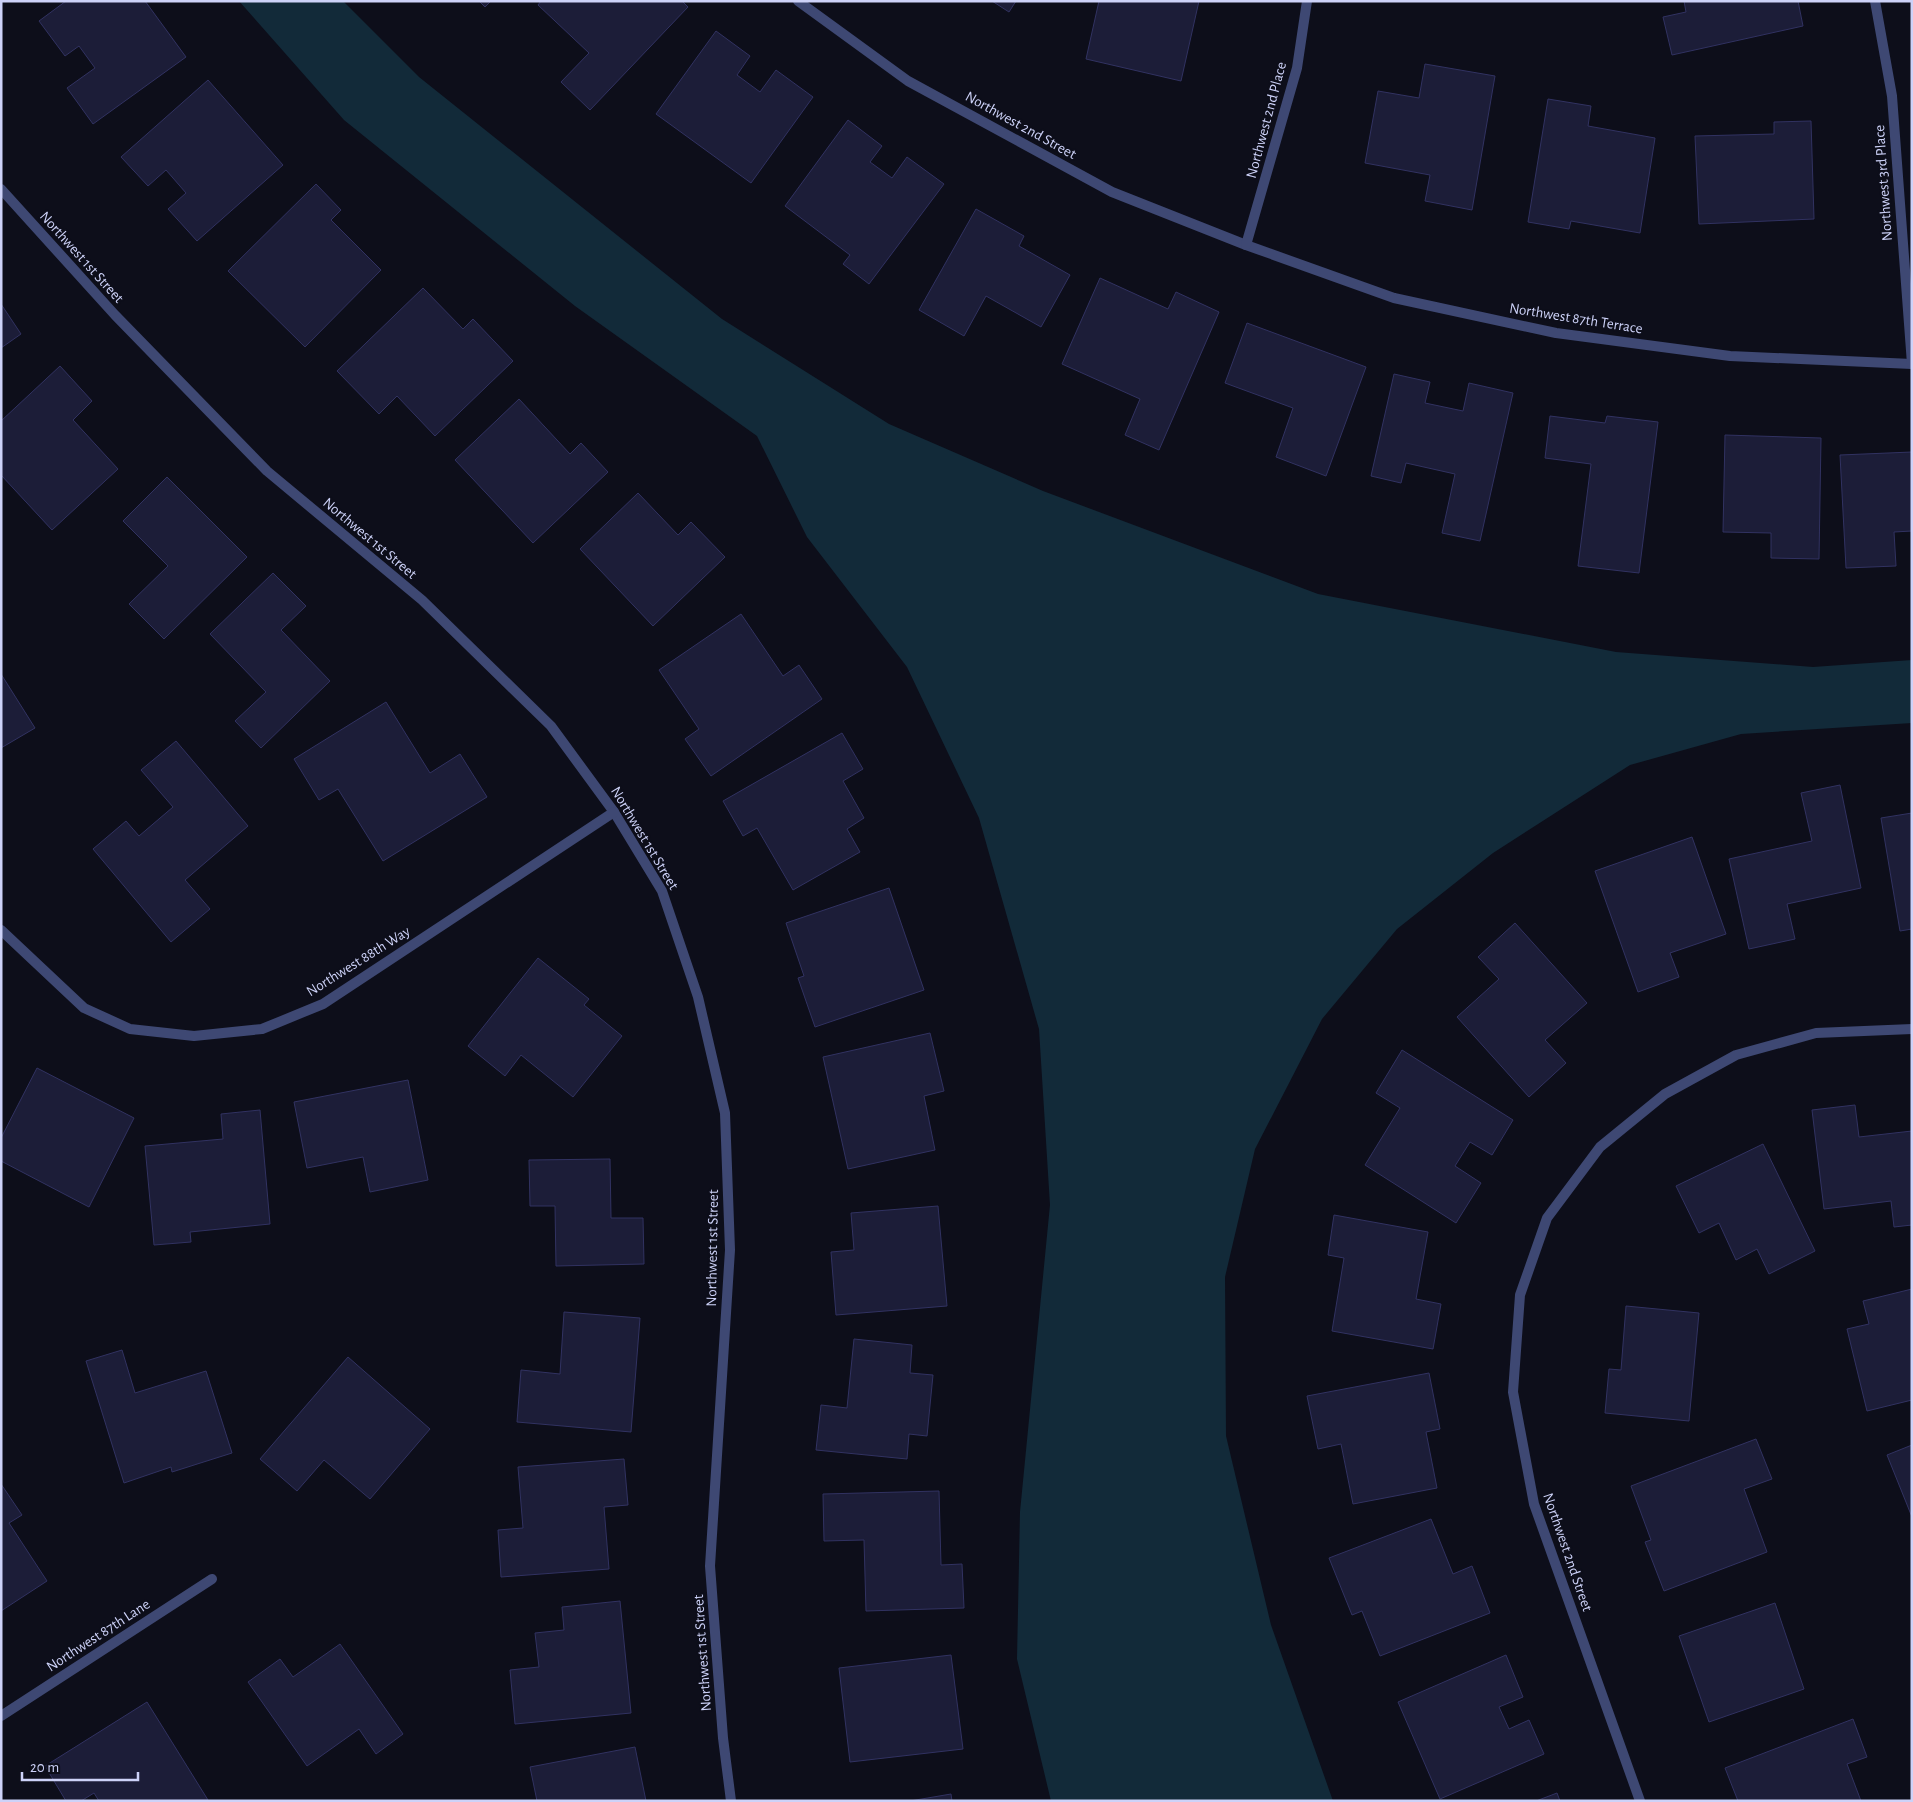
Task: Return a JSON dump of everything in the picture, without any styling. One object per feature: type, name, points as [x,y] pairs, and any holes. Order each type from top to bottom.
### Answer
[{"type":"street","name":"Northwest 2nd Street","points":[[798,1],[908,81],[1036,151],[1112,192],[1246,245]]},
{"type":"street","name":"Northwest 2nd Place","points":[[1246,245],[1297,68],[1307,1]]},
{"type":"street","name":"Northwest 3rd Place","points":[[1875,1],[1892,96],[1912,364]]},
{"type":"street","name":"Northwest 1st Street","points":[[1,189],[115,315],[268,471],[422,600],[551,726],[614,812],[662,891],[698,997],[725,1113],[730,1250],[710,1566],[723,1738],[732,1801]]},
{"type":"street","name":"Northwest 87th Terrace","points":[[1246,245],[1394,298],[1556,332],[1730,356],[1912,364]]},
{"type":"street","name":"Northwest 88th Way","points":[[1,930],[84,1008],[130,1029],[194,1036],[262,1029],[323,1004],[614,812]]},
{"type":"street","name":"Northwest 2nd Street","points":[[1640,1801],[1534,1504],[1513,1392],[1520,1295],[1547,1218],[1600,1147],[1665,1094],[1736,1055],[1816,1032],[1912,1029]]},
{"type":"street","name":"Northwest 87th Lane","points":[[1,1716],[212,1579]]},
{"type":"water","points":[[239,1],[343,1],[419,77],[722,319],[889,424],[1043,491],[1318,594],[1616,652],[1813,667],[1912,660],[1912,723],[1741,734],[1630,765],[1493,853],[1397,929],[1322,1019],[1255,1149],[1225,1277],[1226,1436],[1271,1625],[1333,1801],[1051,1801],[1017,1659],[1020,1512],[1050,1205],[1039,1029],[979,818],[907,667],[807,537],[757,436],[575,306],[344,120]]},
{"type":"building","points":[[66,1],[145,1],[186,57],[93,124],[67,88],[95,68],[79,46],[65,56],[39,21]]},
{"type":"building","points":[[479,1],[491,1],[485,7]]},
{"type":"building","points":[[541,1],[682,1],[688,7],[590,110],[561,82],[589,53],[538,5]]},
{"type":"building","points":[[992,1],[1016,1],[1009,12]]},
{"type":"building","points":[[1099,1],[1199,1],[1181,81],[1086,59]]},
{"type":"building","points":[[1684,1],[1798,1],[1803,26],[1672,55],[1663,17],[1686,12]]},
{"type":"building","points":[[716,31],[750,56],[737,75],[760,92],[776,70],[813,97],[751,183],[656,114]]},
{"type":"building","points":[[1425,64],[1495,76],[1472,210],[1425,201],[1430,175],[1365,163],[1378,91],[1419,98]]},
{"type":"building","points":[[208,80],[283,165],[197,241],[168,209],[186,193],[166,170],[148,186],[121,157]]},
{"type":"building","points":[[1548,99],[1591,106],[1588,126],[1655,138],[1640,233],[1571,221],[1569,229],[1528,222]]},
{"type":"building","points":[[848,120],[882,146],[870,162],[892,178],[907,157],[944,184],[869,284],[843,264],[850,255],[785,206]]},
{"type":"building","points":[[1811,121],[1814,219],[1699,224],[1695,136],[1774,134],[1774,122]]},
{"type":"building","points":[[316,184],[341,210],[331,220],[381,270],[305,347],[228,271]]},
{"type":"building","points":[[976,209],[1024,236],[1019,246],[1070,275],[1041,327],[986,296],[964,336],[919,310]]},
{"type":"building","points":[[1100,278],[1168,309],[1176,292],[1219,312],[1159,450],[1125,435],[1140,399],[1062,364]]},
{"type":"building","points":[[423,288],[463,329],[473,319],[513,361],[435,436],[397,396],[379,414],[337,371]]},
{"type":"building","points":[[1,304],[21,334],[1,348]]},
{"type":"building","points":[[1247,323],[1366,367],[1326,476],[1276,457],[1293,408],[1225,383]]},
{"type":"building","points":[[60,366],[92,401],[73,420],[118,469],[52,530],[1,475],[1,421]]},
{"type":"building","points":[[1394,374],[1430,382],[1425,403],[1463,411],[1469,383],[1513,393],[1480,541],[1442,533],[1455,474],[1406,463],[1401,483],[1371,476]]},
{"type":"building","points":[[519,399],[570,454],[581,443],[608,472],[533,543],[455,460]]},
{"type":"building","points":[[1550,416],[1605,423],[1607,416],[1658,422],[1639,573],[1578,566],[1591,464],[1545,458]]},
{"type":"building","points":[[1725,435],[1821,438],[1819,559],[1771,558],[1771,533],[1723,532]]},
{"type":"building","points":[[1912,452],[1912,531],[1894,532],[1896,566],[1846,568],[1840,455]]},
{"type":"building","points":[[167,477],[247,557],[164,639],[129,604],[168,566],[123,521]]},
{"type":"building","points":[[638,493],[678,535],[691,522],[725,557],[653,626],[580,549]]},
{"type":"building","points":[[273,573],[306,606],[281,630],[330,681],[261,748],[235,721],[266,692],[210,634]]},
{"type":"building","points":[[741,614],[783,676],[799,665],[822,699],[711,776],[685,739],[699,729],[659,670]]},
{"type":"building","points":[[1,674],[35,728],[1,748]]},
{"type":"building","points":[[386,702],[430,773],[460,754],[487,797],[383,861],[338,789],[319,800],[294,759]]},
{"type":"building","points":[[842,733],[863,769],[843,781],[864,818],[847,829],[860,852],[793,890],[757,828],[743,836],[723,801]]},
{"type":"building","points":[[176,741],[248,826],[185,880],[210,909],[171,942],[93,849],[126,821],[139,836],[173,807],[141,770]]},
{"type":"building","points":[[1840,785],[1861,888],[1787,904],[1795,939],[1749,949],[1729,859],[1812,841],[1801,793]]},
{"type":"building","points":[[1912,813],[1912,929],[1900,931],[1881,818]]},
{"type":"building","points":[[1692,837],[1726,934],[1670,953],[1679,977],[1638,992],[1595,871]]},
{"type":"building","points":[[889,888],[924,990],[815,1027],[798,978],[804,976],[786,923]]},
{"type":"building","points":[[1515,923],[1587,1003],[1545,1040],[1566,1063],[1529,1097],[1457,1017],[1499,979],[1478,957]]},
{"type":"building","points":[[538,958],[589,999],[584,1005],[622,1036],[573,1097],[521,1055],[505,1076],[468,1046]]},
{"type":"building","points":[[930,1033],[944,1091],[924,1096],[935,1150],[848,1169],[823,1057]]},
{"type":"building","points":[[1402,1050],[1513,1120],[1492,1155],[1470,1142],[1455,1166],[1481,1183],[1456,1223],[1365,1165],[1400,1108],[1376,1093]]},
{"type":"building","points":[[37,1068],[134,1118],[89,1207],[1,1161],[1,1138]]},
{"type":"building","points":[[408,1080],[428,1180],[370,1192],[363,1157],[307,1168],[294,1102]]},
{"type":"building","points":[[1855,1105],[1859,1137],[1912,1131],[1912,1225],[1894,1227],[1891,1201],[1824,1209],[1812,1110]]},
{"type":"building","points":[[260,1110],[270,1224],[190,1232],[191,1242],[154,1245],[145,1146],[223,1139],[221,1114]]},
{"type":"building","points":[[1763,1144],[1815,1251],[1769,1274],[1757,1249],[1736,1260],[1719,1223],[1699,1233],[1676,1186]]},
{"type":"building","points":[[610,1159],[611,1218],[643,1218],[644,1264],[556,1266],[555,1206],[530,1206],[529,1160]]},
{"type":"building","points":[[938,1206],[947,1306],[836,1315],[831,1252],[854,1250],[851,1213]]},
{"type":"building","points":[[1334,1215],[1428,1232],[1416,1299],[1441,1304],[1433,1349],[1332,1331],[1344,1258],[1328,1255]]},
{"type":"building","points":[[1912,1289],[1912,1400],[1867,1411],[1847,1329],[1869,1324],[1863,1301]]},
{"type":"building","points":[[1626,1306],[1699,1313],[1689,1421],[1605,1413],[1609,1369],[1621,1370]]},
{"type":"building","points":[[564,1312],[640,1318],[631,1432],[517,1422],[521,1370],[560,1374]]},
{"type":"building","points":[[854,1339],[912,1345],[910,1373],[933,1375],[927,1436],[909,1434],[907,1459],[816,1450],[821,1405],[847,1408]]},
{"type":"building","points":[[122,1350],[135,1393],[206,1371],[232,1453],[172,1472],[171,1467],[124,1483],[86,1361]]},
{"type":"building","points":[[348,1357],[430,1429],[370,1499],[324,1460],[297,1491],[260,1459]]},
{"type":"building","points":[[1429,1373],[1440,1429],[1426,1432],[1437,1488],[1353,1504],[1341,1444],[1318,1449],[1307,1396]]},
{"type":"building","points":[[1756,1439],[1772,1479],[1744,1489],[1767,1552],[1664,1591],[1645,1542],[1651,1540],[1631,1486]]},
{"type":"building","points":[[1912,1445],[1912,1517],[1887,1455]]},
{"type":"building","points":[[624,1459],[628,1505],[604,1507],[609,1569],[501,1577],[498,1530],[523,1528],[518,1467]]},
{"type":"building","points":[[1,1484],[22,1515],[9,1523],[47,1581],[1,1611]]},
{"type":"building","points":[[939,1491],[941,1565],[962,1564],[964,1608],[866,1611],[864,1540],[824,1541],[823,1494]]},
{"type":"building","points":[[1431,1519],[1453,1574],[1472,1566],[1490,1613],[1380,1656],[1362,1611],[1352,1615],[1329,1558]]},
{"type":"building","points":[[620,1601],[631,1713],[515,1724],[510,1670],[539,1667],[535,1633],[564,1630],[562,1607]]},
{"type":"building","points":[[1775,1603],[1804,1689],[1709,1722],[1679,1636]]},
{"type":"building","points":[[340,1644],[403,1734],[376,1754],[359,1729],[307,1766],[248,1682],[280,1659],[293,1677]]},
{"type":"building","points":[[951,1655],[963,1749],[850,1762],[839,1668]]},
{"type":"building","points":[[1506,1655],[1523,1697],[1499,1707],[1509,1729],[1529,1720],[1544,1754],[1440,1799],[1398,1702]]},
{"type":"building","points":[[147,1702],[208,1800],[99,1801],[94,1793],[81,1801],[66,1801],[45,1766]]},
{"type":"building","points":[[1853,1719],[1867,1757],[1847,1764],[1861,1801],[1738,1801],[1725,1768]]},
{"type":"building","points":[[635,1747],[646,1801],[537,1801],[530,1767]]},
{"type":"building","points":[[1557,1793],[1560,1801],[1536,1801]]},
{"type":"building","points":[[951,1794],[952,1801],[910,1801]]}]
